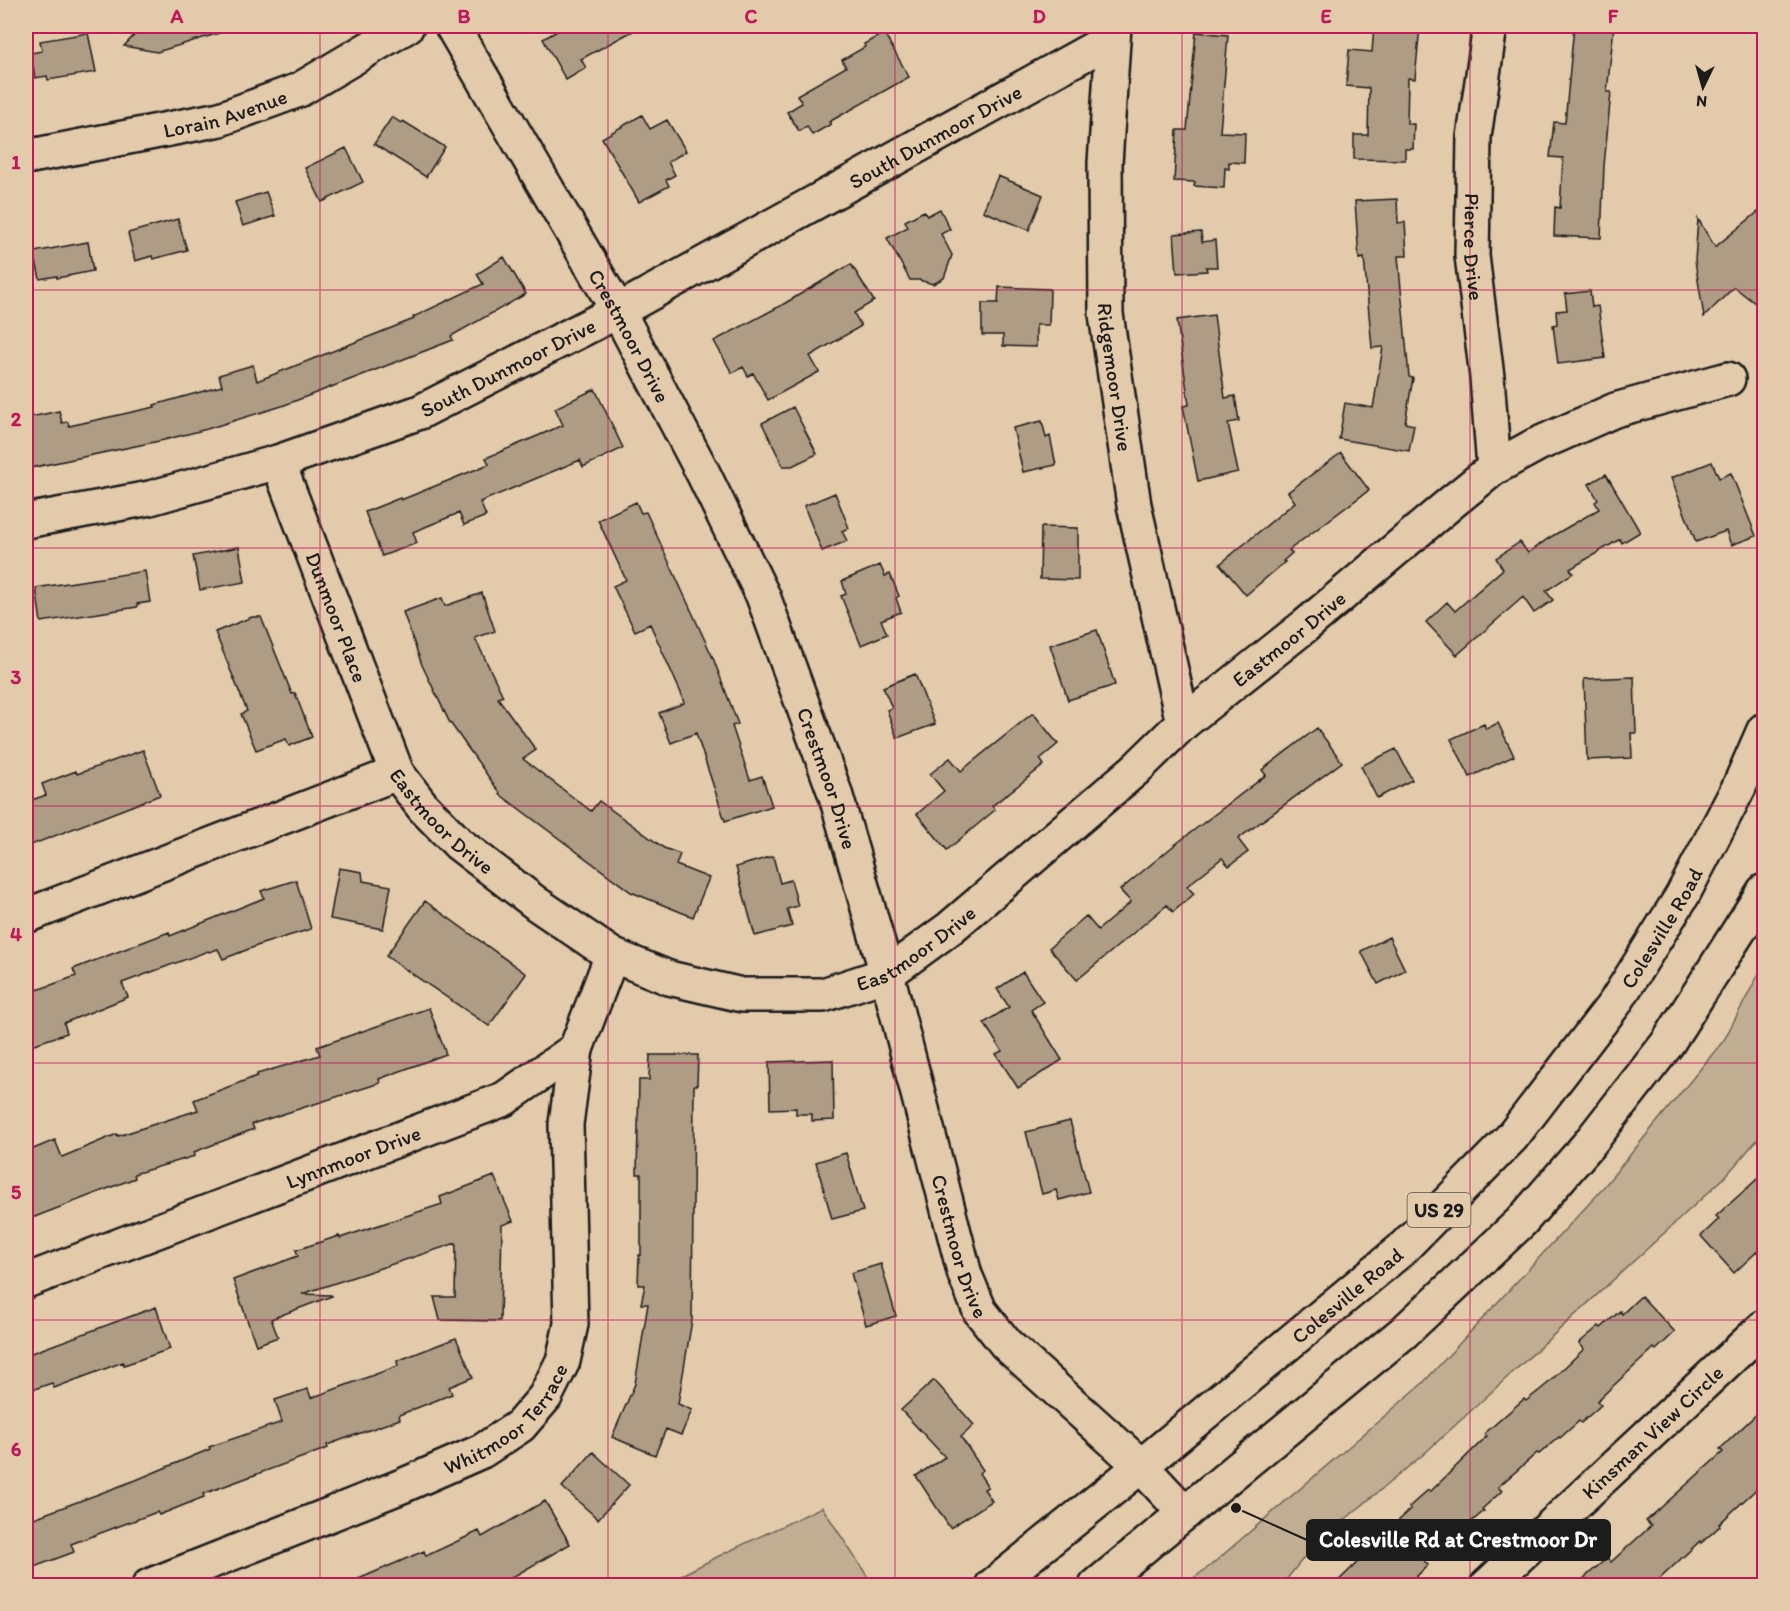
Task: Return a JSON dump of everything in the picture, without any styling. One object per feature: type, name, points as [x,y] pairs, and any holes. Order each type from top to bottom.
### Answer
[{"type":"main road","name":"Lorain Avenue","points":[[26,157],[220,119],[299,90],[407,26]]},
{"type":"main road","name":"Crestmoor Drive","points":[[452,26],[618,311],[703,473],[763,596],[835,793],[887,974],[965,1275],[980,1311],[1006,1344],[1141,1466],[1185,1513]]},
{"type":"main road","name":"Pierce Drive","points":[[1490,26],[1473,137],[1472,244],[1494,468]]},
{"type":"main road","name":"South Dunmoor Drive","points":[[26,521],[150,498],[278,462],[420,412],[618,311],[1113,32]]},
{"type":"main road","name":"Ridgemoor Drive","points":[[1113,32],[1105,163],[1106,314],[1134,505],[1184,723]]},
{"type":"main road","name":"Eastmoor Drive","points":[[26,916],[397,773],[423,807],[459,843],[537,904],[612,955],[669,978],[742,995],[823,995],[887,974],[950,928],[1136,769],[1184,723],[1305,626],[1494,468],[1536,445],[1615,411],[1728,379]]},
{"type":"main road","name":"Dunmoor Place","points":[[278,462],[397,773]]},
{"type":"main road","name":"Colesville Road","points":[[992,1586],[1141,1466],[1401,1250],[1512,1137],[1616,1004],[1682,896],[1739,787],[1764,730]]},
{"type":"main road","name":"US 29","points":[[1096,1586],[1404,1332],[1521,1222],[1588,1145],[1667,1044],[1764,891]]},
{"type":"main road","points":[[576,1049],[612,955]]},
{"type":"main road","name":"Lynnmoor Drive","points":[[26,1281],[504,1099],[576,1049]]},
{"type":"main road","name":"Whitmoor Terrace","points":[[149,1586],[402,1486],[482,1451],[520,1426],[545,1397],[563,1361],[572,1324],[566,1124],[576,1049]]},
{"type":"main road","name":"Kinsman View Circle","points":[[1487,1586],[1764,1327]]},
{"type":"shaded area","points":[[1764,964],[1764,1132],[1724,1178],[1425,1453],[1313,1546],[1282,1585],[1184,1585],[1210,1566],[1423,1383],[1598,1194],[1724,1040]]},
{"type":"shaded area","points":[[822,1507],[873,1585],[662,1585],[723,1554]]},
{"type":"building","points":[[143,26],[225,26],[226,31],[157,52],[124,46]]},
{"type":"building","points":[[566,26],[642,26],[581,59],[586,68],[566,80],[543,39]]},
{"type":"building","points":[[1374,26],[1420,26],[1415,79],[1408,78],[1407,124],[1414,124],[1413,149],[1405,149],[1405,160],[1354,159],[1354,135],[1368,135],[1369,88],[1346,86],[1349,50],[1372,52]]},
{"type":"building","points":[[1574,26],[1614,26],[1607,92],[1611,92],[1604,166],[1601,238],[1554,236],[1555,207],[1560,208],[1563,158],[1550,157],[1554,122],[1565,123]]},
{"type":"building","points":[[1196,32],[1228,35],[1220,132],[1245,133],[1244,163],[1229,162],[1229,169],[1225,168],[1224,188],[1194,186],[1195,182],[1174,181],[1177,130],[1187,130]]},
{"type":"building","points":[[88,33],[96,72],[48,80],[47,76],[35,78],[31,53],[42,51],[40,41]]},
{"type":"building","points":[[884,33],[909,77],[829,122],[831,124],[812,135],[807,126],[799,131],[787,112],[802,103],[797,95],[846,67],[842,60]]},
{"type":"building","points":[[642,115],[650,129],[667,120],[686,151],[668,162],[675,175],[666,180],[669,186],[639,202],[602,138]]},
{"type":"building","points":[[392,117],[401,123],[403,121],[445,147],[426,177],[374,144]]},
{"type":"building","points":[[346,148],[363,182],[322,202],[305,168]]},
{"type":"building","points":[[998,176],[1043,195],[1029,230],[983,211]]},
{"type":"building","points":[[266,192],[275,216],[243,226],[235,202]]},
{"type":"building","points":[[1397,199],[1398,223],[1405,222],[1407,256],[1398,256],[1409,377],[1413,378],[1405,423],[1414,425],[1409,451],[1339,439],[1345,403],[1373,408],[1383,347],[1372,348],[1364,258],[1359,259],[1355,201]]},
{"type":"building","points":[[1764,207],[1764,310],[1734,287],[1704,317],[1695,261],[1698,219],[1715,247]]},
{"type":"building","points":[[940,209],[950,229],[941,234],[952,255],[944,278],[933,284],[910,280],[887,238],[908,227],[905,221],[924,211],[927,216]]},
{"type":"building","points":[[178,219],[187,250],[135,261],[128,233]]},
{"type":"building","points":[[1201,232],[1202,242],[1215,240],[1217,267],[1206,267],[1207,271],[1177,273],[1174,234]]},
{"type":"building","points":[[88,242],[93,271],[40,279],[34,252]]},
{"type":"building","points":[[504,257],[526,294],[451,336],[453,340],[282,406],[207,429],[30,468],[26,447],[26,418],[59,411],[62,423],[68,422],[69,426],[155,407],[154,405],[222,386],[219,375],[253,365],[257,381],[414,319],[413,317],[483,284],[477,274]]},
{"type":"building","points":[[851,264],[874,301],[854,313],[861,326],[810,356],[819,372],[768,400],[753,373],[748,376],[743,367],[732,373],[714,341],[782,305]]},
{"type":"building","points":[[999,287],[1050,289],[1049,325],[1036,325],[1036,347],[1003,346],[1003,335],[982,335],[982,303],[998,303]]},
{"type":"building","points":[[1590,291],[1592,307],[1598,306],[1605,358],[1558,364],[1553,325],[1557,324],[1556,311],[1567,310],[1565,294]]},
{"type":"building","points":[[1214,315],[1225,398],[1235,396],[1239,421],[1228,423],[1238,472],[1198,481],[1183,406],[1189,405],[1177,320]]},
{"type":"building","points":[[595,389],[623,448],[583,467],[580,460],[480,502],[486,516],[464,525],[459,513],[413,532],[417,543],[382,556],[365,512],[400,498],[401,500],[489,464],[486,458],[563,425],[555,408]]},
{"type":"building","points":[[793,407],[817,454],[792,466],[783,466],[762,423]]},
{"type":"building","points":[[1042,421],[1046,438],[1050,436],[1056,465],[1023,472],[1013,428]]},
{"type":"building","points":[[1341,453],[1369,490],[1289,550],[1292,553],[1283,561],[1285,562],[1246,595],[1220,564],[1295,502],[1288,492]]},
{"type":"building","points":[[1712,462],[1719,478],[1731,473],[1756,536],[1731,545],[1726,531],[1696,542],[1671,478]]},
{"type":"building","points":[[1606,474],[1640,532],[1622,543],[1620,539],[1570,569],[1573,573],[1546,591],[1553,600],[1534,613],[1523,597],[1457,655],[1426,622],[1447,602],[1455,611],[1503,569],[1496,558],[1520,542],[1528,553],[1599,509],[1595,502],[1598,500],[1589,484]]},
{"type":"building","points":[[835,493],[849,528],[842,531],[847,541],[822,551],[804,506]]},
{"type":"building","points":[[636,502],[641,513],[646,512],[713,658],[738,724],[732,726],[750,780],[762,776],[772,806],[725,821],[696,733],[671,743],[659,713],[684,703],[681,693],[650,624],[635,631],[613,586],[626,580],[598,520]]},
{"type":"building","points":[[1041,527],[1078,528],[1078,580],[1040,579]]},
{"type":"building","points":[[239,547],[245,582],[200,590],[193,556]]},
{"type":"building","points":[[880,565],[885,576],[890,574],[899,596],[896,598],[901,612],[881,620],[887,634],[861,645],[841,596],[846,594],[842,581]]},
{"type":"building","points":[[145,571],[150,602],[137,604],[137,607],[41,622],[36,588]]},
{"type":"building","points":[[482,593],[495,631],[475,638],[503,696],[498,698],[536,750],[523,759],[591,811],[599,801],[664,848],[680,854],[676,865],[709,878],[693,917],[631,892],[502,796],[449,721],[422,665],[403,612],[442,598],[445,606]]},
{"type":"building","points":[[252,617],[261,617],[312,737],[289,746],[286,739],[256,750],[241,714],[247,711],[215,632]]},
{"type":"building","points":[[1097,630],[1115,685],[1068,700],[1050,645]]},
{"type":"building","points":[[915,674],[935,724],[897,738],[887,710],[892,708],[883,687]]},
{"type":"building","points":[[1634,677],[1636,733],[1631,733],[1632,758],[1587,760],[1584,679]]},
{"type":"building","points":[[1033,713],[1058,744],[1040,759],[1044,765],[992,806],[995,810],[947,850],[917,814],[944,791],[930,774],[950,758],[961,771]]},
{"type":"building","points":[[1498,723],[1514,756],[1470,777],[1451,739],[1484,724],[1486,729]]},
{"type":"building","points":[[1317,728],[1342,762],[1238,839],[1248,852],[1229,866],[1222,858],[1187,886],[1194,894],[1173,912],[1167,905],[1077,980],[1049,948],[1086,916],[1098,930],[1131,902],[1120,890],[1266,775],[1262,770]]},
{"type":"building","points":[[1396,749],[1412,780],[1377,798],[1361,766]]},
{"type":"building","points":[[143,750],[160,795],[26,847],[26,802],[46,795],[42,784]]},
{"type":"building","points":[[773,856],[780,883],[791,880],[798,906],[787,909],[792,926],[755,936],[736,867]]},
{"type":"building","points":[[339,868],[362,872],[363,881],[391,886],[383,929],[330,919]]},
{"type":"building","points":[[296,880],[311,929],[223,959],[218,949],[208,951],[122,983],[128,997],[64,1023],[67,1033],[26,1047],[26,994],[76,976],[73,969],[169,932],[170,936],[264,898],[261,891]]},
{"type":"building","points":[[425,901],[526,974],[489,1026],[386,956]]},
{"type":"building","points":[[1389,937],[1405,970],[1378,984],[1361,951]]},
{"type":"building","points":[[1023,972],[1043,1002],[1031,1010],[1062,1060],[1018,1088],[996,1054],[1002,1051],[984,1023],[1009,1007],[997,989]]},
{"type":"building","points":[[429,1008],[446,1054],[379,1079],[380,1083],[252,1124],[254,1129],[194,1152],[195,1156],[134,1174],[135,1178],[32,1218],[26,1201],[26,1152],[55,1140],[62,1157],[117,1134],[118,1136],[198,1110],[194,1100],[257,1076],[257,1074],[320,1055],[317,1047]]},
{"type":"building","points":[[650,1055],[698,1055],[697,1085],[694,1085],[692,1320],[678,1404],[692,1410],[681,1435],[666,1429],[655,1455],[612,1437],[635,1384],[648,1304],[641,1304],[645,1285],[638,1285],[639,1255],[641,1255],[641,1174],[637,1174],[639,1080],[649,1080]]},
{"type":"building","points":[[833,1060],[834,1120],[812,1121],[812,1114],[796,1114],[796,1108],[770,1109],[769,1062]]},
{"type":"building","points":[[1070,1121],[1089,1192],[1059,1200],[1056,1190],[1042,1194],[1026,1132]]},
{"type":"building","points":[[846,1153],[863,1211],[832,1219],[816,1162]]},
{"type":"building","points":[[1764,1173],[1764,1245],[1734,1273],[1701,1236],[1719,1219],[1716,1216]]},
{"type":"building","points":[[494,1176],[513,1221],[502,1225],[500,1321],[440,1320],[434,1297],[455,1297],[456,1243],[302,1294],[332,1296],[271,1319],[278,1337],[256,1345],[233,1280],[298,1256],[296,1250],[442,1204],[440,1197]]},
{"type":"building","points":[[881,1264],[896,1316],[866,1325],[851,1273]]},
{"type":"building","points":[[1641,1296],[1675,1332],[1656,1350],[1654,1348],[1597,1401],[1601,1405],[1581,1423],[1579,1421],[1539,1454],[1537,1453],[1498,1487],[1502,1491],[1482,1509],[1484,1511],[1463,1529],[1461,1527],[1424,1561],[1428,1565],[1407,1586],[1333,1586],[1393,1528],[1411,1509],[1409,1507],[1428,1490],[1430,1492],[1487,1436],[1484,1434],[1524,1399],[1526,1401],[1546,1385],[1584,1349],[1579,1343],[1620,1311],[1622,1314]]},
{"type":"building","points":[[156,1307],[170,1349],[124,1365],[123,1362],[54,1388],[52,1383],[26,1392],[26,1355]]},
{"type":"building","points":[[456,1338],[473,1377],[449,1387],[452,1394],[399,1415],[400,1419],[203,1494],[204,1497],[159,1515],[157,1512],[71,1544],[74,1552],[26,1570],[26,1521],[136,1480],[210,1449],[209,1447],[282,1422],[275,1400],[308,1389],[311,1398],[398,1366],[397,1361]]},
{"type":"building","points":[[934,1380],[974,1425],[961,1437],[983,1470],[979,1473],[988,1487],[984,1489],[992,1501],[950,1528],[916,1476],[945,1457],[901,1410]]},
{"type":"building","points":[[1764,1407],[1764,1482],[1719,1524],[1720,1526],[1701,1543],[1700,1541],[1652,1586],[1575,1586],[1607,1558],[1611,1562],[1651,1526],[1646,1521],[1723,1452],[1720,1449]]},
{"type":"building","points":[[593,1452],[629,1485],[598,1519],[562,1487]]},
{"type":"building","points":[[545,1501],[570,1544],[497,1586],[342,1586],[424,1551],[426,1556],[479,1531],[482,1537]]},
{"type":"place","name":"Colesville Rd at Crestmoor Dr","points":[[1236,1508]]}]
